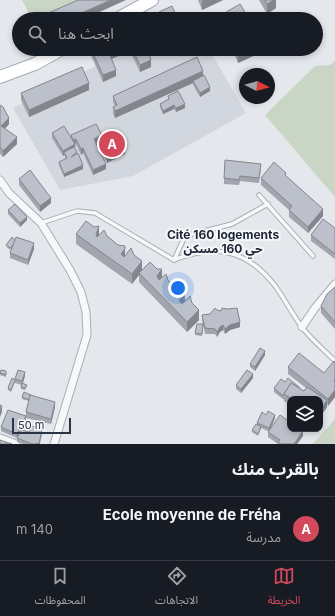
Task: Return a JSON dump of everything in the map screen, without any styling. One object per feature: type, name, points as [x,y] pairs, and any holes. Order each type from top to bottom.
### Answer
[{"type":"main road","points":[[130,12],[152,0]]},
{"type":"main road","points":[[0,77],[35,64],[49,56]]},
{"type":"street","points":[[0,180],[9,193],[41,223],[70,270],[81,292],[86,312],[87,335],[54,444]]},
{"type":"street","points":[[302,327],[315,308],[335,284]]},
{"type":"street","points":[[0,438],[16,444]]},
{"type":"lane","points":[[260,195],[313,256]]},
{"type":"lane","points":[[174,260],[185,236],[232,224],[268,204]]},
{"type":"lane","points":[[41,223],[77,211],[95,213],[174,260]]},
{"type":"lane","points":[[174,260],[189,254],[221,251],[244,258],[260,270],[275,287],[302,327],[335,361]]},
{"type":"shaded area","points":[[115,56],[213,56],[239,101],[239,104],[241,104],[246,113],[133,176],[60,190],[13,108]]},
{"type":"green space","points":[[22,0],[80,0],[58,12],[28,12]]},
{"type":"green space","points":[[335,61],[335,197],[265,115],[315,66],[330,65]]},
{"type":"green space","points":[[335,419],[335,444],[313,444]]},
{"type":"building","points":[[78,0],[111,0],[84,12],[51,12]]},
{"type":"building","points":[[265,0],[274,0],[267,4]]},
{"type":"building","points":[[240,4],[245,12],[226,12]]},
{"type":"building","points":[[172,6],[175,12],[159,12]]},
{"type":"building","points":[[94,56],[110,56],[116,70],[103,75]]},
{"type":"building","points":[[136,56],[150,56],[151,60],[140,65]]},
{"type":"building","points":[[197,57],[203,71],[115,111],[113,107],[117,105],[113,96]]},
{"type":"building","points":[[82,67],[89,83],[29,110],[21,93]]},
{"type":"building","points":[[204,75],[210,87],[200,93],[193,81]]},
{"type":"building","points":[[178,91],[185,104],[176,108],[174,105],[163,111],[160,104],[169,99],[168,96]]},
{"type":"building","points":[[0,105],[3,107],[9,118],[1,126],[17,137],[3,151],[0,147]]},
{"type":"building","points":[[96,124],[102,135],[94,139],[106,164],[93,170],[83,148],[81,149],[76,139],[73,140],[71,135]]},
{"type":"building","points":[[64,126],[75,144],[63,151],[52,133]]},
{"type":"building","points":[[120,142],[125,151],[107,160],[103,151]]},
{"type":"building","points":[[74,147],[77,152],[71,157],[78,153],[83,165],[64,174],[59,162],[67,158],[64,152]]},
{"type":"building","points":[[225,160],[261,164],[259,178],[240,176],[239,180],[224,178]]},
{"type":"building","points":[[274,162],[286,173],[285,175],[323,209],[308,227],[289,210],[292,206],[261,178]]},
{"type":"building","points":[[30,170],[51,198],[40,206],[19,179]]},
{"type":"building","points":[[15,204],[27,217],[20,223],[8,210]]},
{"type":"building","points":[[323,219],[335,228],[335,254],[311,235]]},
{"type":"building","points":[[86,221],[94,227],[99,226],[96,234],[97,237],[104,230],[107,236],[118,245],[125,246],[125,249],[121,254],[124,257],[131,248],[134,255],[142,261],[132,274],[76,234]]},
{"type":"building","points":[[12,237],[15,241],[10,248],[6,245]]},
{"type":"building","points":[[16,237],[34,243],[28,260],[10,253]]},
{"type":"building","points":[[150,262],[157,269],[162,269],[157,276],[159,280],[166,274],[168,280],[177,291],[185,293],[179,300],[182,304],[190,296],[192,303],[199,310],[187,322],[139,273]]},
{"type":"building","points":[[335,287],[335,322],[321,306],[327,294]]},
{"type":"building","points":[[215,308],[221,311],[222,308],[237,308],[240,322],[230,325],[225,329],[223,325],[217,332],[215,329],[205,328],[202,315],[210,314]]},
{"type":"building","points":[[197,324],[203,324],[202,334],[195,333]]},
{"type":"building","points":[[260,348],[265,351],[255,367],[250,364]]},
{"type":"building","points":[[299,353],[324,373],[334,361],[335,362],[335,390],[328,399],[288,367]]},
{"type":"building","points":[[1,370],[6,371],[6,375],[0,373]]},
{"type":"building","points":[[18,370],[25,372],[22,381],[15,379]]},
{"type":"building","points":[[247,370],[253,374],[241,389],[236,385]]},
{"type":"building","points":[[12,378],[15,380],[11,390],[8,388]]},
{"type":"building","points":[[288,378],[299,388],[291,383],[283,396],[274,388],[281,379],[285,382]]},
{"type":"building","points":[[22,383],[27,385],[25,388],[21,387]]},
{"type":"building","points":[[291,383],[304,391],[307,387],[321,396],[287,396],[284,394]]},
{"type":"building","points":[[24,392],[31,395],[29,400],[22,397]]},
{"type":"building","points":[[30,395],[55,402],[51,419],[26,412]]},
{"type":"building","points":[[323,397],[327,400],[323,406]]},
{"type":"building","points":[[8,410],[26,416],[17,434],[1,427]]},
{"type":"building","points":[[268,411],[275,415],[269,428],[257,423],[262,412],[266,415]]},
{"type":"building","points":[[280,415],[287,420],[287,432],[302,432],[294,444],[281,444],[278,442],[280,440],[268,432]]},
{"type":"building","points":[[256,424],[261,427],[258,434],[252,430]]},
{"type":"building","points":[[32,426],[42,430],[39,444],[32,444],[17,438],[22,430],[29,432]]},
{"type":"building","points":[[0,440],[12,444],[0,444]]},
{"type":"place","name":"Ecole moyenne de Fréha","points":[[112,144]]},
{"type":"district","name":"Cité 160 logements حي 160 مسكن","points":[[223,241]]}]
